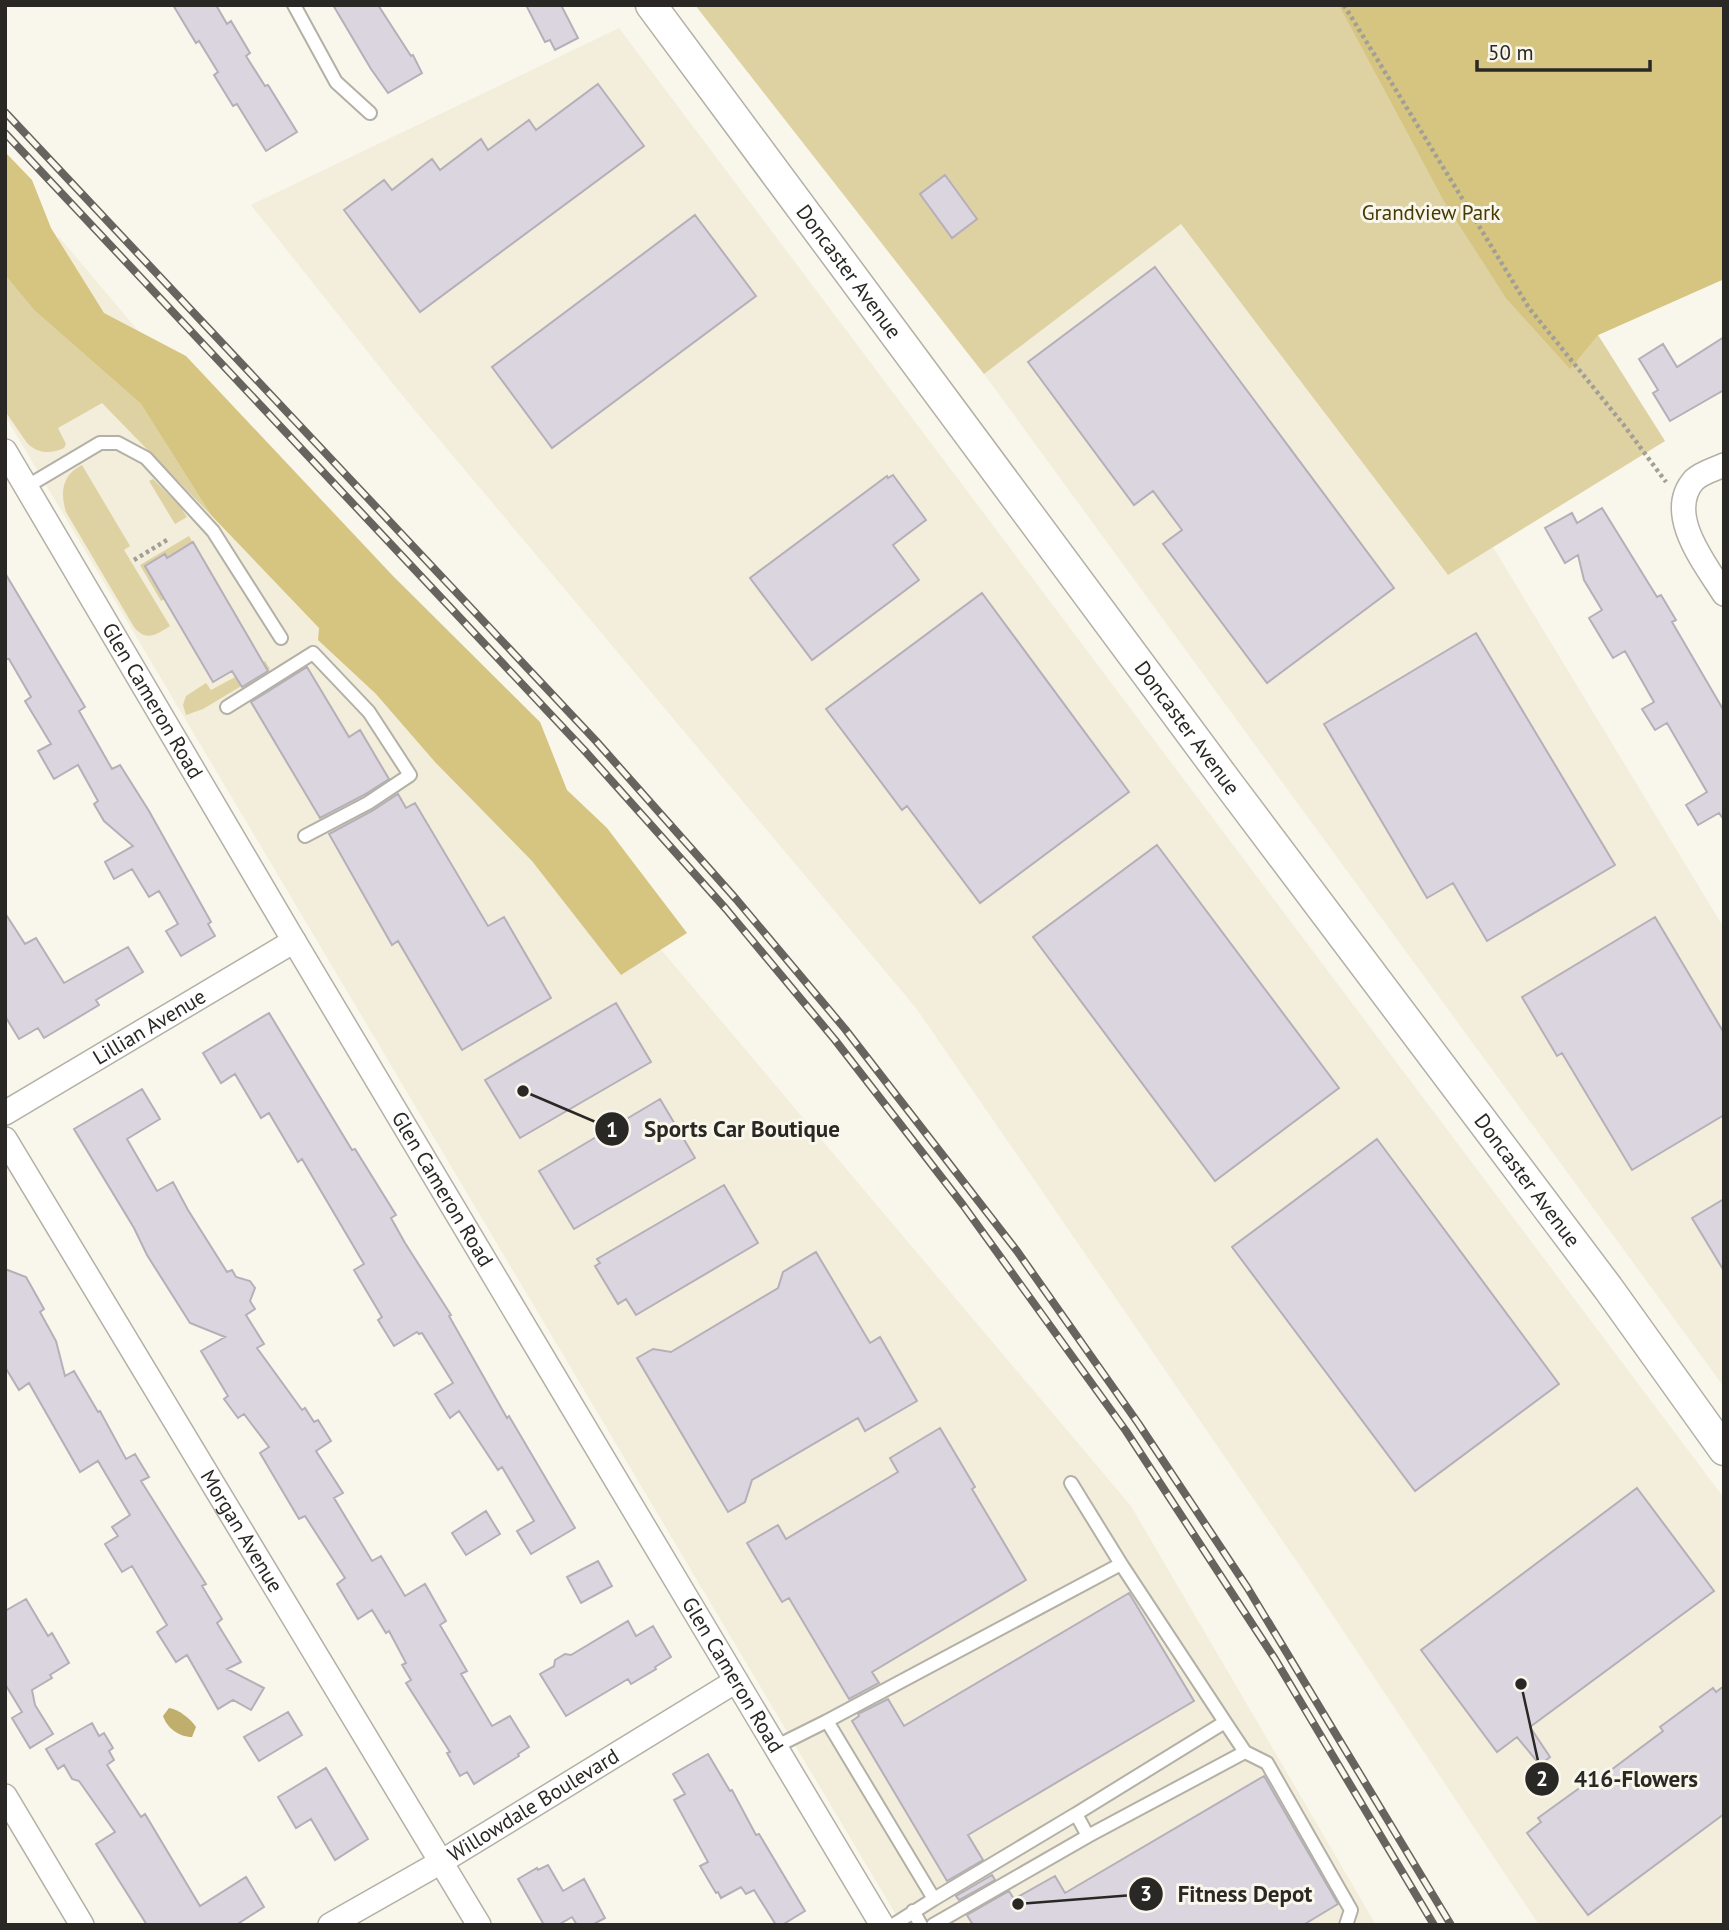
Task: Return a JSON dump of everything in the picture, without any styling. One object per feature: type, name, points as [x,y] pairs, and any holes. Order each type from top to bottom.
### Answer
[{"type":"street","name":"Doncaster Avenue","points":[[651,5],[1236,793],[1608,1288],[1724,1450]]},
{"type":"street","name":"Glen Cameron Road","points":[[5,451],[294,941],[882,1925]]},
{"type":"street","points":[[1724,465],[1695,478],[1684,506],[1684,520],[1692,543],[1724,594]]},
{"type":"street","name":"Lillian Avenue","points":[[5,1113],[294,941]]},
{"type":"street","name":"Morgan Avenue","points":[[5,1139],[479,1925]]},
{"type":"street","name":"Willowdale Boulevard","points":[[330,1925],[441,1862],[736,1681]]},
{"type":"street","points":[[5,1796],[82,1925]]},
{"type":"lane","points":[[293,5],[336,82],[370,113]]},
{"type":"lane","points":[[26,486],[100,443],[118,443],[146,458],[213,531],[281,638]]},
{"type":"lane","points":[[227,707],[313,653],[369,712],[410,775],[368,803],[305,836]]},
{"type":"lane","points":[[1071,1483],[1245,1752],[1267,1763],[1351,1910],[1346,1925]]},
{"type":"lane","points":[[777,1746],[1121,1564]]},
{"type":"lane","points":[[827,1721],[934,1899]]},
{"type":"lane","points":[[893,1925],[1225,1722]]},
{"type":"lane","points":[[933,1925],[948,1921],[1088,1836],[1245,1752]]},
{"type":"lane","points":[[1076,1814],[1088,1836]]},
{"type":"lane","points":[[913,1912],[921,1925]]},
{"type":"path","points":[[1344,5],[1529,308],[1623,424],[1684,506]]},
{"type":"path","points":[[134,560],[167,540]]},
{"type":"shaded area","points":[[1339,5],[1724,5],[1724,279],[1598,335],[1570,369],[1506,298],[1445,203]]},
{"type":"shaded area","points":[[619,28],[1724,1498],[1724,1925],[1539,1925],[1304,1572],[916,1008],[402,395],[251,205]]},
{"type":"shaded area","points":[[5,152],[32,180],[51,228],[104,313],[186,356],[393,576],[540,722],[567,790],[607,828],[687,933],[621,975],[532,861],[435,762],[376,694],[318,640],[319,628],[211,515],[141,404],[34,310],[5,275]]},
{"type":"shaded area","points":[[1181,224],[1447,574],[1493,547],[1724,928],[1724,1387],[984,374]]},
{"type":"shaded area","points":[[59,237],[1131,1506],[1376,1925],[902,1925],[5,414],[5,282]]},
{"type":"shaded area","points":[[169,1708],[180,1712],[194,1724],[196,1727],[192,1737],[178,1734],[167,1724],[163,1716]]},
{"type":"green space","name":"Grandview Park","points":[[695,5],[1719,5],[1724,13],[1724,279],[1598,335],[1665,441],[1448,575],[1181,224],[984,374]]},
{"type":"green space","points":[[5,275],[34,310],[141,404],[211,515],[102,403],[58,428],[66,444],[64,448],[45,452],[27,443],[5,411]]},
{"type":"green space","points":[[82,465],[130,546],[124,550],[170,626],[156,634],[147,636],[134,627],[66,512],[64,485],[70,474]]},
{"type":"green space","points":[[153,479],[180,506],[187,517],[175,524],[149,481]]},
{"type":"green space","points":[[189,536],[193,543],[167,558],[165,554],[165,599],[161,601],[140,565]]},
{"type":"green space","points":[[265,661],[270,669],[203,709],[186,715],[183,705],[186,696],[206,683],[211,690]]},
{"type":"building","points":[[173,5],[216,5],[227,24],[231,21],[250,53],[246,56],[265,86],[268,85],[297,132],[266,151],[237,104],[233,106],[214,75],[218,72]]},
{"type":"building","points":[[333,5],[378,5],[411,56],[413,55],[422,73],[388,93]]},
{"type":"building","points":[[526,5],[561,5],[578,38],[555,50],[550,40],[545,42]]},
{"type":"building","points":[[598,84],[644,146],[420,312],[344,210],[384,180],[392,190],[432,159],[440,170],[481,139],[488,150],[529,120],[536,130]]},
{"type":"building","points":[[945,175],[977,219],[952,238],[920,194]]},
{"type":"building","points":[[695,215],[756,296],[552,448],[492,367]]},
{"type":"building","points":[[1155,267],[1394,588],[1267,683],[1163,544],[1182,530],[1153,491],[1134,505],[1028,362]]},
{"type":"building","points":[[1724,337],[1724,390],[1670,421],[1653,393],[1658,390],[1639,359],[1663,344],[1677,367]]},
{"type":"building","points":[[893,475],[926,520],[893,545],[919,580],[812,660],[750,578],[887,476],[888,478]]},
{"type":"building","points":[[1602,508],[1657,597],[1661,595],[1676,620],[1672,622],[1724,711],[1724,820],[1719,813],[1698,825],[1686,805],[1707,792],[1667,723],[1655,730],[1642,709],[1654,702],[1625,651],[1613,658],[1589,618],[1602,610],[1584,580],[1578,555],[1565,563],[1545,528],[1572,513],[1577,523]]},
{"type":"building","points":[[193,542],[268,671],[242,687],[232,671],[213,682],[145,566],[165,554],[167,558]]},
{"type":"building","points":[[5,573],[85,707],[79,711],[112,769],[120,765],[211,922],[208,924],[215,936],[181,956],[166,931],[178,924],[159,891],[149,897],[132,869],[114,879],[105,862],[133,846],[104,821],[94,804],[98,801],[78,765],[54,779],[38,751],[51,744],[25,701],[31,697],[9,659],[5,659]]},
{"type":"building","points":[[982,593],[1129,792],[980,903],[907,806],[902,810],[826,709]]},
{"type":"building","points":[[1476,633],[1615,865],[1487,941],[1453,883],[1427,898],[1324,724]]},
{"type":"building","points":[[307,667],[349,737],[360,730],[389,779],[320,818],[251,702]]},
{"type":"building","points":[[398,794],[406,808],[415,803],[488,926],[504,917],[551,998],[462,1050],[398,941],[392,945],[329,834]]},
{"type":"building","points":[[1157,845],[1339,1088],[1215,1181],[1033,937]]},
{"type":"building","points":[[5,913],[25,944],[36,938],[64,983],[128,947],[143,972],[96,1000],[99,1005],[44,1038],[38,1028],[19,1039],[5,1016]]},
{"type":"building","points":[[1655,917],[1724,1033],[1724,1115],[1632,1170],[1562,1053],[1557,1056],[1522,997]]},
{"type":"building","points":[[616,1003],[651,1062],[520,1138],[485,1080]]},
{"type":"building","points":[[269,1013],[352,1150],[355,1149],[396,1215],[391,1218],[405,1243],[451,1315],[449,1316],[507,1418],[509,1416],[575,1528],[531,1554],[517,1531],[534,1521],[502,1467],[498,1470],[459,1411],[450,1418],[435,1394],[453,1383],[422,1333],[417,1332],[394,1346],[378,1320],[382,1317],[354,1270],[364,1264],[302,1159],[298,1162],[269,1113],[261,1118],[235,1074],[221,1083],[203,1053]]},
{"type":"building","points":[[142,1089],[160,1119],[127,1139],[157,1191],[173,1182],[227,1272],[232,1270],[236,1277],[250,1281],[255,1288],[250,1301],[255,1309],[246,1315],[264,1344],[257,1348],[302,1410],[305,1408],[314,1422],[318,1420],[331,1441],[316,1451],[343,1493],[334,1498],[372,1561],[381,1556],[405,1596],[425,1584],[446,1621],[440,1625],[467,1671],[461,1674],[492,1726],[510,1716],[529,1747],[474,1784],[467,1772],[460,1776],[447,1753],[450,1752],[406,1683],[411,1680],[402,1665],[406,1663],[389,1631],[386,1633],[372,1610],[358,1619],[337,1584],[345,1578],[305,1516],[299,1519],[260,1453],[269,1447],[244,1414],[238,1418],[224,1399],[228,1396],[201,1351],[225,1337],[190,1323],[74,1129]]},
{"type":"building","points":[[660,1099],[695,1158],[574,1229],[539,1171]]},
{"type":"building","points":[[1377,1139],[1559,1384],[1415,1491],[1232,1247]]},
{"type":"building","points":[[724,1185],[758,1243],[636,1315],[626,1299],[618,1304],[595,1266],[600,1263],[597,1259]]},
{"type":"building","points":[[1724,1199],[1724,1271],[1692,1218]]},
{"type":"building","points":[[816,1252],[870,1343],[880,1337],[917,1401],[865,1431],[858,1418],[752,1480],[745,1502],[728,1512],[637,1358],[653,1349],[671,1352],[778,1288],[783,1272]]},
{"type":"building","points":[[5,1269],[26,1277],[44,1309],[40,1312],[56,1341],[65,1376],[74,1371],[126,1459],[135,1454],[149,1477],[141,1481],[206,1584],[202,1586],[222,1619],[217,1623],[241,1662],[227,1669],[264,1688],[251,1710],[233,1700],[218,1709],[187,1655],[176,1662],[157,1632],[167,1625],[132,1566],[122,1572],[105,1544],[118,1536],[112,1527],[130,1515],[98,1461],[80,1472],[29,1383],[19,1390],[5,1367]]},
{"type":"building","points":[[940,1428],[975,1487],[972,1489],[1026,1580],[872,1672],[879,1683],[849,1699],[789,1598],[782,1602],[747,1543],[778,1525],[786,1539],[898,1472],[890,1458]]},
{"type":"building","points":[[1637,1488],[1714,1591],[1530,1727],[1550,1757],[1540,1765],[1517,1737],[1497,1752],[1421,1650]]},
{"type":"building","points":[[486,1511],[500,1534],[466,1555],[452,1533]]},
{"type":"building","points":[[598,1561],[612,1586],[581,1603],[567,1577]]},
{"type":"building","points":[[1129,1593],[1194,1701],[968,1835],[983,1860],[947,1881],[852,1721],[858,1714],[888,1699],[904,1726]]},
{"type":"building","points":[[26,1599],[48,1636],[52,1633],[69,1663],[32,1690],[35,1705],[53,1734],[30,1748],[12,1718],[22,1712],[5,1684],[5,1611]]},
{"type":"building","points":[[628,1621],[636,1636],[653,1626],[671,1657],[631,1684],[628,1679],[566,1716],[540,1674],[554,1666],[555,1660],[565,1654],[571,1655]]},
{"type":"building","points":[[1724,1686],[1724,1814],[1588,1915],[1527,1833],[1541,1822],[1538,1818],[1592,1779],[1595,1782],[1663,1731],[1660,1727],[1713,1688],[1716,1692]]},
{"type":"building","points":[[288,1712],[302,1735],[259,1761],[244,1737]]},
{"type":"building","points":[[92,1723],[99,1736],[104,1733],[113,1748],[109,1751],[114,1760],[107,1765],[141,1817],[145,1814],[200,1906],[246,1877],[264,1907],[236,1925],[147,1925],[96,1844],[115,1832],[79,1781],[72,1779],[64,1765],[58,1769],[46,1749]]},
{"type":"building","points":[[708,1754],[805,1911],[782,1925],[776,1925],[754,1890],[746,1894],[741,1887],[721,1898],[700,1866],[708,1862],[674,1800],[685,1794],[673,1774]]},
{"type":"building","points":[[326,1768],[368,1839],[335,1860],[311,1819],[296,1828],[278,1797]]},
{"type":"building","points":[[1264,1776],[1338,1904],[1303,1925],[973,1925],[967,1915],[1009,1891],[1014,1899],[1055,1876],[1065,1893]]},
{"type":"building","points":[[548,1865],[563,1891],[584,1879],[605,1918],[592,1925],[577,1925],[572,1917],[558,1925],[544,1925],[518,1879]]},
{"type":"building","points":[[992,1875],[995,1880],[959,1900],[956,1896]]},
{"type":"railway","points":[[5,112],[596,741],[736,899],[845,1029],[1017,1251],[1138,1423],[1247,1587],[1451,1925]]},
{"type":"railway","points":[[5,133],[584,750],[726,909],[835,1040],[963,1205],[1126,1431],[1275,1659],[1434,1925]]},
{"type":"place","name":"Sports Car Boutique","points":[[523,1091]]},
{"type":"place","name":"416-Flowers","points":[[1521,1684]]},
{"type":"place","name":"Fitness Depot","points":[[1018,1904]]}]
